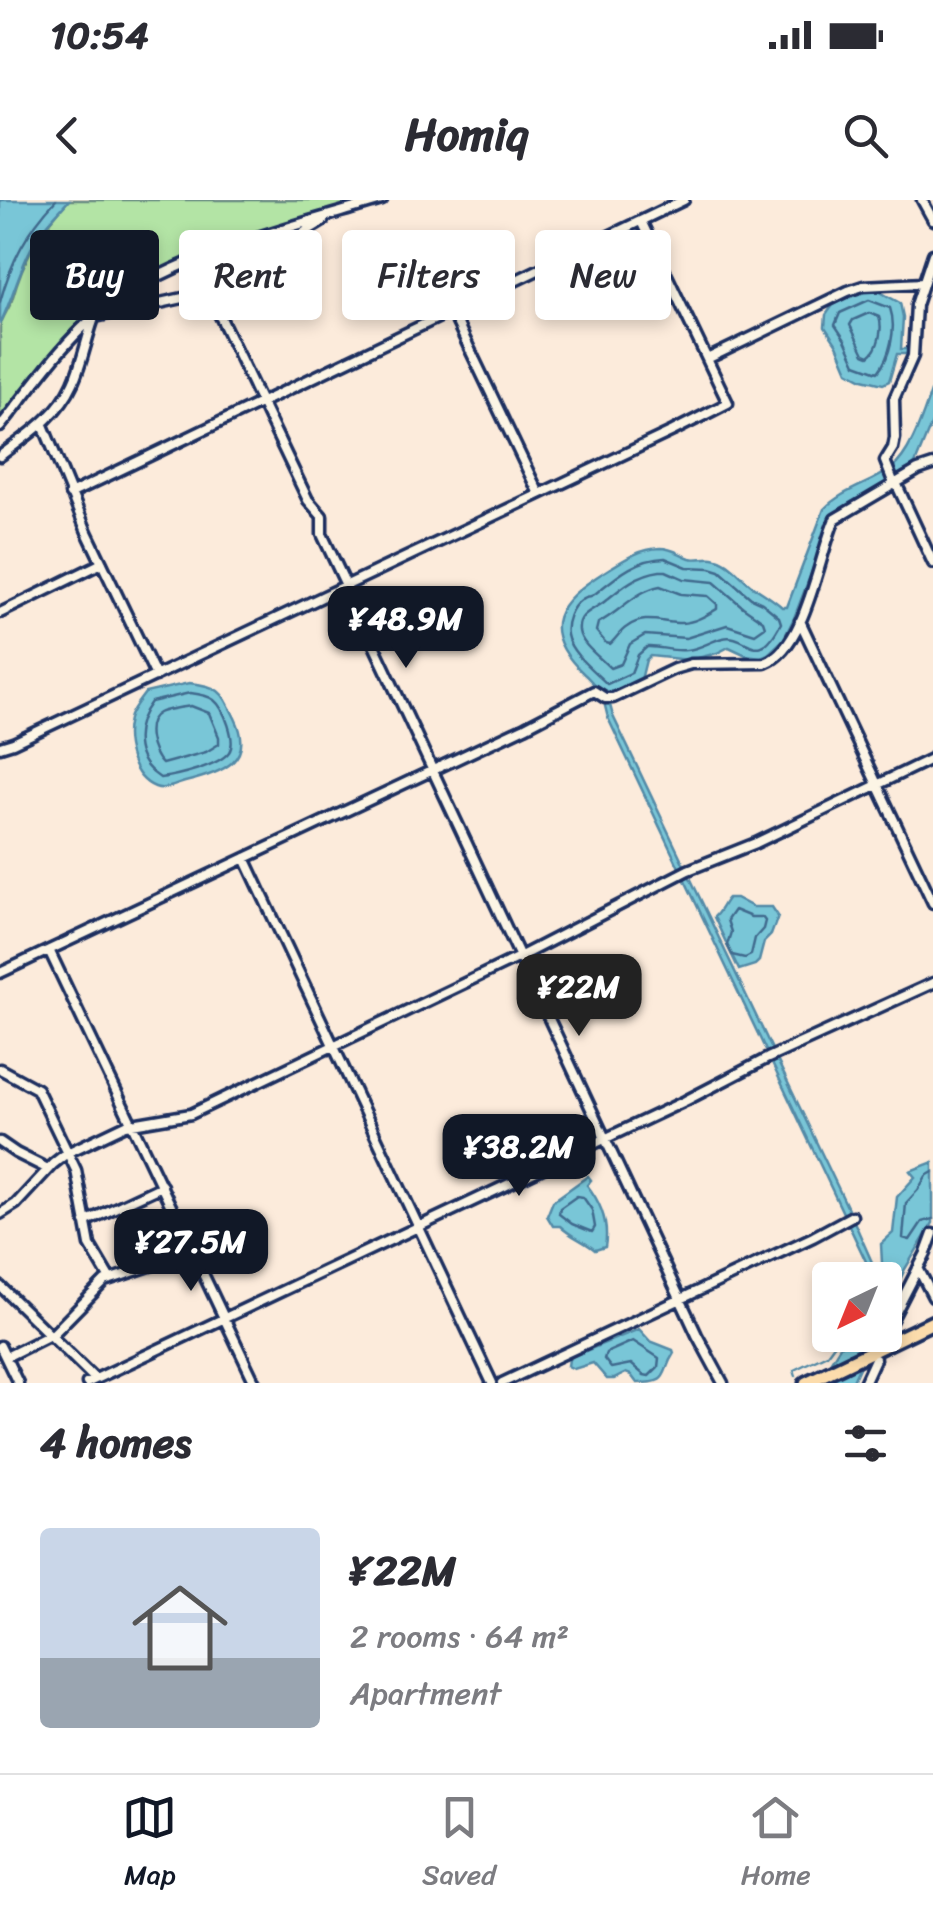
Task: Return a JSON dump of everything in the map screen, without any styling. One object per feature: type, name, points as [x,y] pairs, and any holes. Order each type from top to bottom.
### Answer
[{"type":"highway","points":[[811,1380],[873,1355],[933,1322]]},
{"type":"street","points":[[159,277],[225,248],[382,200]]},
{"type":"street","points":[[515,282],[684,200]]},
{"type":"street","points":[[922,200],[933,220]]},
{"type":"street","points":[[309,230],[336,214]]},
{"type":"street","points":[[0,747],[347,586],[728,402],[642,221]]},
{"type":"street","points":[[933,254],[916,305],[913,356],[894,399],[895,438],[885,461],[933,564]]},
{"type":"street","points":[[707,360],[848,291],[863,286],[923,283]]},
{"type":"street","points":[[0,427],[91,320]]},
{"type":"street","points":[[0,456],[43,425],[74,382],[93,320]]},
{"type":"street","points":[[222,320],[308,500],[322,516],[322,534],[722,1383]]},
{"type":"street","points":[[70,494],[435,320]]},
{"type":"street","points":[[456,320],[539,494]]},
{"type":"street","points":[[43,425],[70,494],[156,676]]},
{"type":"street","points":[[0,972],[525,727],[594,691],[609,698],[690,664],[774,660],[800,621],[835,519],[933,465]]},
{"type":"street","points":[[0,613],[102,563]]},
{"type":"street","points":[[800,621],[933,903]]},
{"type":"street","points":[[0,1214],[16,1204],[67,1154],[132,1124],[192,1114],[684,872],[756,843],[933,758]]},
{"type":"street","points":[[245,858],[492,1383]]},
{"type":"street","points":[[49,950],[255,1383]]},
{"type":"street","points":[[0,1286],[91,1381],[933,983]]},
{"type":"street","points":[[0,1069],[37,1090],[76,1170],[90,1245],[110,1280]]},
{"type":"street","points":[[0,1142],[48,1169]]},
{"type":"street","points":[[85,1222],[162,1186]]},
{"type":"street","points":[[502,1383],[849,1217]]},
{"type":"street","points":[[902,1300],[933,1234]]},
{"type":"street","points":[[6,1357],[50,1336],[99,1286],[192,1252]]},
{"type":"street","points":[[918,1268],[933,1297]]},
{"type":"street","points":[[0,1346],[18,1383]]},
{"type":"street","points":[[864,1383],[873,1355]]},
{"type":"green space","points":[[69,200],[356,200],[336,211],[276,230],[179,230],[179,266],[159,277],[159,230],[44,230]]},
{"type":"green space","points":[[30,254],[30,320],[92,320],[0,422],[1,324]]},
{"type":"water","points":[[0,200],[69,200],[43,230],[30,230],[30,251],[0,324]]},
{"type":"water","points":[[871,287],[900,303],[901,349],[909,349],[908,354],[897,354],[889,381],[883,384],[848,371],[825,327],[826,315],[833,305]]},
{"type":"water","points":[[933,386],[933,420],[915,464],[898,479],[834,514],[794,618],[783,640],[768,654],[746,655],[729,647],[690,660],[650,656],[641,680],[612,694],[610,705],[852,1217],[872,1262],[866,1262],[608,718],[606,695],[569,658],[557,629],[558,617],[574,594],[630,556],[660,548],[693,559],[720,560],[787,607],[824,509],[891,469],[916,431]]},
{"type":"water","points":[[189,683],[208,686],[223,696],[240,733],[238,755],[232,763],[211,774],[167,788],[155,787],[140,776],[131,758],[127,738],[130,716],[145,693]]},
{"type":"water","points":[[728,898],[753,907],[772,907],[778,916],[759,961],[739,970],[714,917]]},
{"type":"water","points":[[933,1162],[933,1223],[902,1275],[902,1262],[882,1262],[881,1244],[893,1233],[897,1197],[915,1177],[910,1171]]},
{"type":"water","points":[[588,1176],[591,1180],[587,1185],[600,1206],[606,1230],[605,1247],[595,1250],[560,1226],[553,1226],[547,1216],[553,1201]]},
{"type":"water","points":[[639,1329],[650,1341],[673,1350],[660,1379],[637,1383],[626,1373],[607,1379],[593,1363],[574,1369],[568,1366],[573,1356]]},
{"type":"water","points":[[836,1352],[866,1352],[852,1383],[823,1383]]},
{"type":"waterway","points":[[796,1376],[794,1370],[828,1352]]}]
